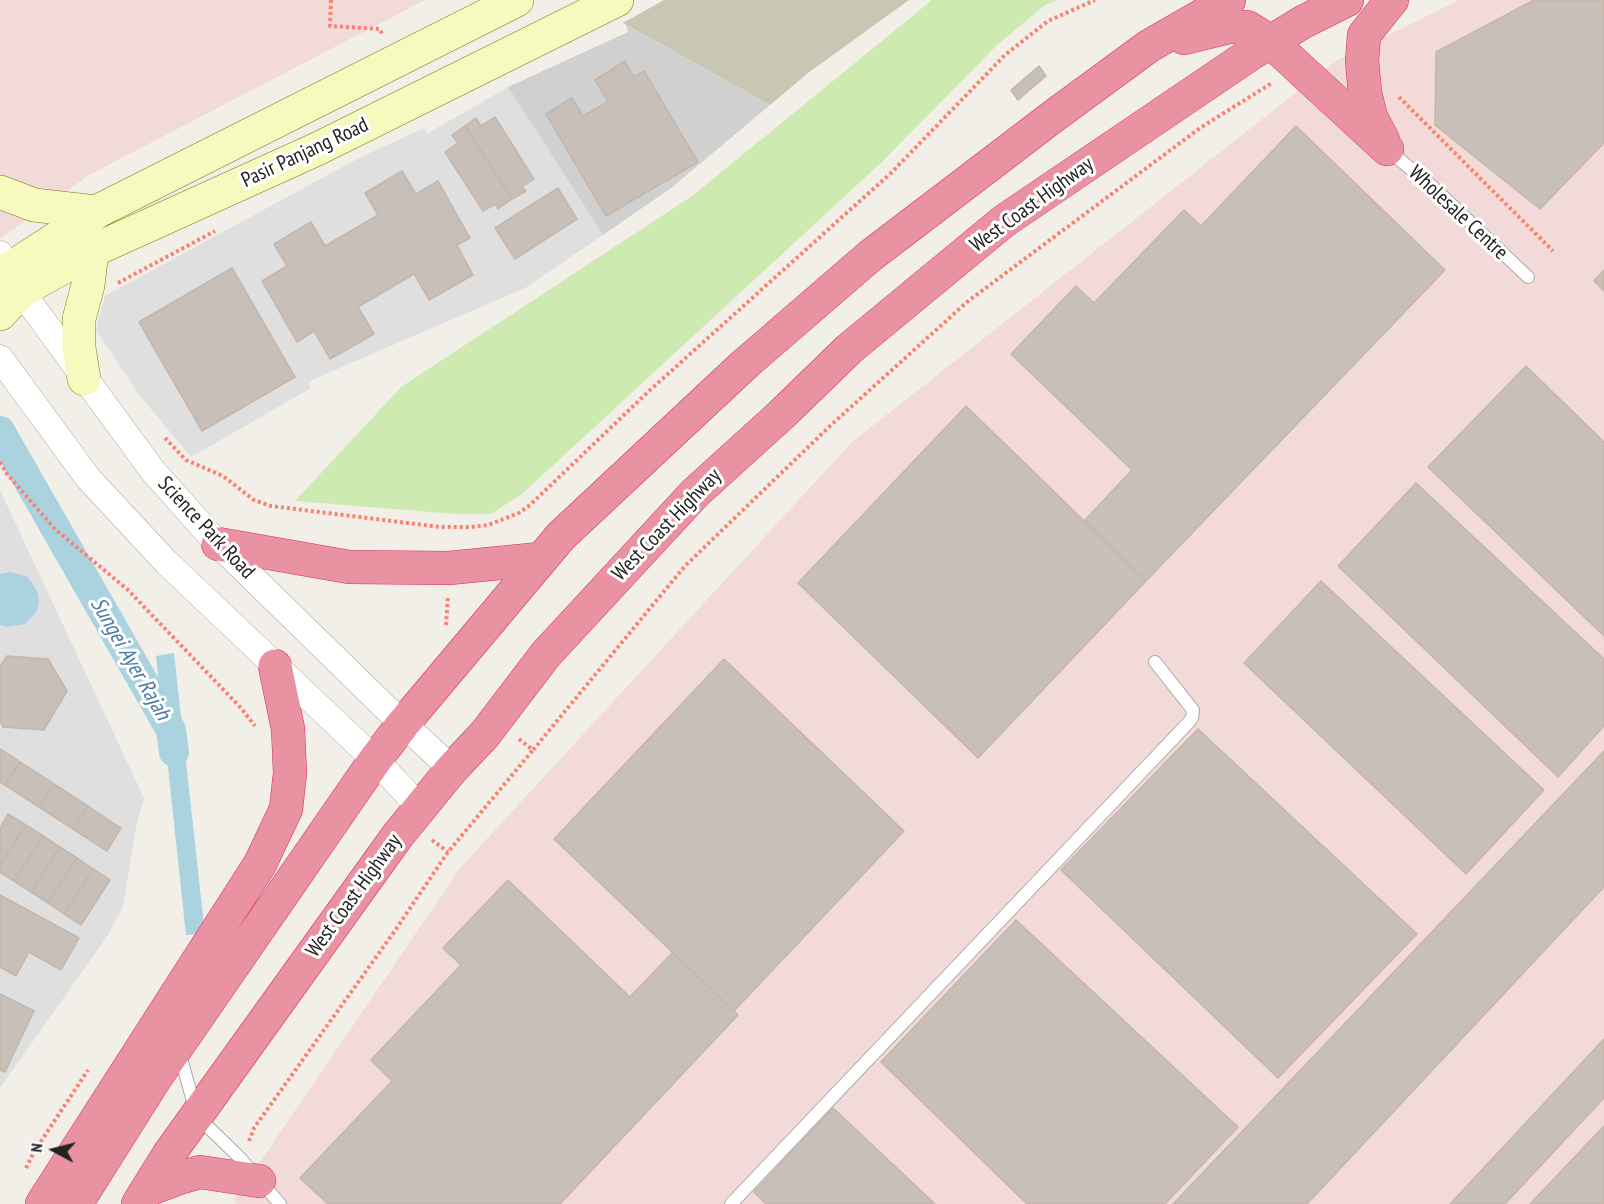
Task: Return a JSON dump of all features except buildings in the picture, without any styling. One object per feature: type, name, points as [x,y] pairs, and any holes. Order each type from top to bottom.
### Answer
[{"type":"highway","points":[[76,1204],[156,1077],[358,788],[375,760],[561,536],[745,364],[870,256],[1149,46],[1229,0]]},
{"type":"highway","name":"West Coast Highway","points":[[142,1197],[169,1154],[286,988],[398,835],[495,720],[546,654],[695,493],[849,349],[1004,221],[1270,42],[1347,0]]},
{"type":"highway","points":[[1388,149],[1371,117],[1365,93],[1362,61],[1364,35],[1392,0]]},
{"type":"highway","points":[[1149,46],[1229,27],[1247,27],[1270,42],[1388,149]]},
{"type":"highway","points":[[218,544],[349,567],[449,568],[540,559]]},
{"type":"highway","points":[[42,1204],[260,864],[286,809],[291,773],[288,729],[275,666]]},
{"type":"highway","points":[[142,1197],[179,1178],[200,1172],[260,1181]]},
{"type":"main road","name":"Pasir Panjang Road","points":[[6,281],[96,212],[517,0]]},
{"type":"main road","name":"Pasir Panjang Road","points":[[6,281],[92,251],[317,149],[617,0]]},
{"type":"main road","points":[[0,192],[34,205],[96,212]]},
{"type":"main road","points":[[84,379],[79,348],[79,319],[88,285],[92,251]]},
{"type":"street","name":"Science Park Road","points":[[6,281],[153,471],[218,544],[452,769]]},
{"type":"street","points":[[0,358],[88,478],[166,562],[375,760],[421,808]]},
{"type":"lane","name":"Wholesale Centre","points":[[1388,149],[1434,188],[1528,277]]},
{"type":"lane","points":[[731,1204],[1192,718],[1193,710],[1155,662]]},
{"type":"lane","points":[[178,1047],[197,1116],[260,1181]]},
{"type":"path","points":[[331,0],[330,26],[380,29],[385,39]]},
{"type":"path","points":[[157,430],[186,460],[223,476],[254,500],[271,506],[441,527],[488,525],[519,513],[649,391],[891,172],[1005,55],[1048,21],[1095,0]]},
{"type":"path","points":[[260,1181],[254,1128],[394,932],[448,852],[685,566],[830,426],[967,302],[1200,129],[1298,67]]},
{"type":"path","points":[[1397,96],[1553,251]]},
{"type":"path","points":[[0,462],[7,474],[55,529],[128,590],[241,708],[256,728]]},
{"type":"path","points":[[495,720],[533,750]]},
{"type":"path","points":[[23,1174],[34,1152],[93,1063]]},
{"type":"shaded area","points":[[0,0],[425,0],[89,175],[0,239]]},
{"type":"shaded area","points":[[664,0],[909,0],[808,73],[770,105],[623,23]]},
{"type":"shaded area","points":[[1459,0],[1604,0],[1604,1204],[238,1204],[234,1200],[461,867],[852,442],[1336,61]]},
{"type":"shaded area","points":[[626,25],[770,105],[671,188],[603,235],[508,87],[628,32]]},
{"type":"shaded area","points":[[508,87],[603,235],[527,287],[312,380],[308,384],[311,388],[191,457],[140,396],[96,330],[105,296],[359,158],[424,128],[428,133]]},
{"type":"shaded area","points":[[0,490],[144,798],[136,827],[123,907],[108,935],[0,1088]]},
{"type":"green space","points":[[932,0],[1057,0],[1045,5],[997,45],[882,162],[522,494],[491,514],[455,514],[295,501],[401,387],[692,196]]},
{"type":"water","points":[[11,572],[28,577],[38,593],[39,602],[37,611],[25,624],[7,627],[0,625],[0,574]]},
{"type":"water","points":[[174,653],[205,934],[186,935],[156,656]]},
{"type":"waterway","name":"Sungei Ayer Rajah","points":[[0,431],[171,730],[174,752]]}]
